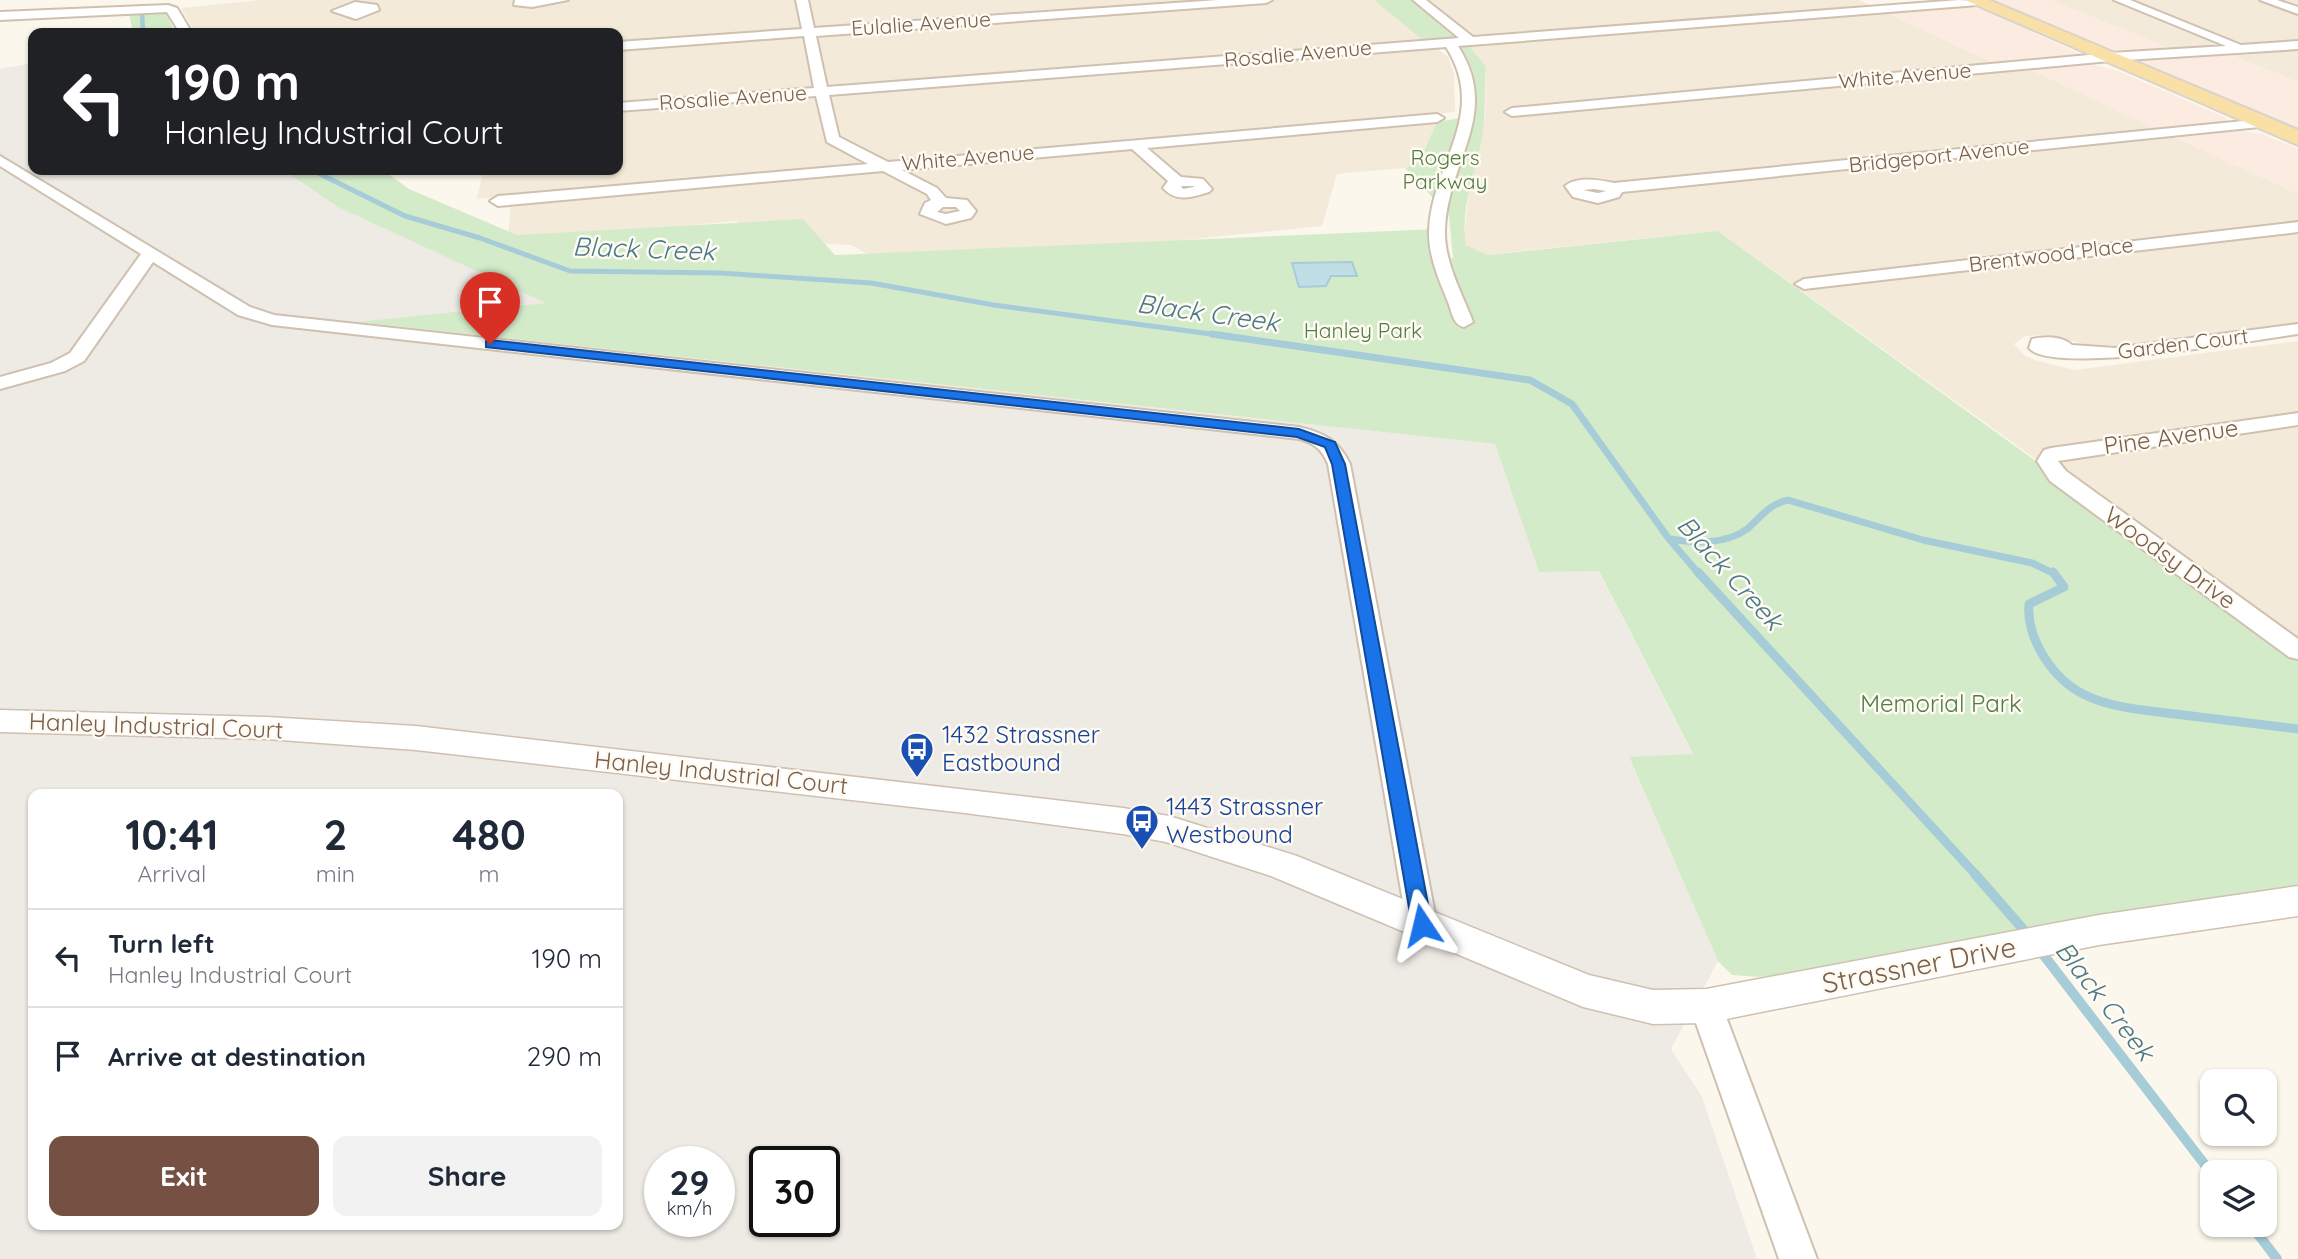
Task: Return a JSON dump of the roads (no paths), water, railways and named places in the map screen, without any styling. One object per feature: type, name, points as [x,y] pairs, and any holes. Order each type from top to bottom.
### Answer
[{"type":"main road","points":[[1976,1],[2298,138]]},
{"type":"street","points":[[522,0],[518,3],[562,0]]},
{"type":"street","points":[[802,0],[832,139],[932,191],[941,202]]},
{"type":"street","name":"Eulalie Avenue","points":[[623,46],[1266,0]]},
{"type":"street","points":[[1419,0],[1469,40]]},
{"type":"street","points":[[2120,0],[2242,48]]},
{"type":"street","points":[[2266,0],[2298,11]]},
{"type":"street","name":"Rosalie Avenue","points":[[623,107],[1976,1]]},
{"type":"street","points":[[0,16],[130,8],[173,10],[183,28]]},
{"type":"street","points":[[1449,42],[1464,59],[1469,72],[1470,113],[1442,197],[1437,229],[1440,255],[1464,322]]},
{"type":"street","name":"White Avenue","points":[[1512,112],[2110,57],[2298,46]]},
{"type":"street","name":"White Avenue","points":[[498,201],[1437,118]]},
{"type":"street","name":"Bridgeport Avenue","points":[[1614,188],[2264,123]]},
{"type":"street","points":[[1133,143],[1177,181]]},
{"type":"street","points":[[0,160],[244,311],[272,320],[1220,424],[1319,438],[1331,444],[1339,464],[1422,925]]},
{"type":"street","name":"Brentwood Place","points":[[1804,284],[2298,227]]},
{"type":"street","points":[[0,383],[58,367],[78,357],[151,252]]},
{"type":"street","name":"Garden Court","points":[[2067,350],[2115,354],[2298,329]]},
{"type":"street","name":"Pine Avenue","points":[[2047,461],[2051,454],[2298,419]]},
{"type":"street","points":[[2276,422],[2298,437]]},
{"type":"street","name":"Woodsy Drive","points":[[2047,461],[2058,476],[2298,651]]},
{"type":"street","name":"Hanley Industrial Court","points":[[0,721],[267,727],[416,738],[1069,813],[1169,829],[1284,866],[1583,990],[1619,1001],[1653,1007],[1706,1006]]},
{"type":"street","name":"Strassner Drive","points":[[1706,1006],[2067,936],[2298,901]]},
{"type":"street","points":[[1706,1006],[1798,1259]]},
{"type":"water","points":[[1352,262],[1357,276],[1331,276],[1326,286],[1299,287],[1292,263]]},
{"type":"waterway","name":"Black Creek","points":[[142,12],[143,28]]},
{"type":"waterway","name":"Black Creek","points":[[322,175],[405,216],[480,238],[570,271],[720,273],[871,283],[994,305],[1224,336]]},
{"type":"waterway","name":"Black Creek","points":[[1212,334],[1224,336]]},
{"type":"waterway","name":"Black Creek","points":[[1224,336],[1530,380],[1572,404],[1669,539],[1699,574]]},
{"type":"waterway","points":[[1670,539],[1700,542],[1729,538],[1747,529],[1770,508],[1788,500],[1923,540],[2032,563],[2054,574]]},
{"type":"waterway","name":"Black Creek","points":[[1698,572],[1977,876]]},
{"type":"waterway","points":[[2054,574],[2064,587],[2029,604],[2029,618],[2037,645],[2044,657],[2063,680],[2074,688],[2095,699],[2129,708],[2298,729]]},
{"type":"waterway","name":"Black Creek","points":[[1975,874],[2029,936]]},
{"type":"waterway","name":"Black Creek","points":[[2039,949],[2201,1160]]},
{"type":"waterway","name":"Black Creek","points":[[2260,1237],[2277,1259]]},
{"type":"place","name":"1432 Strassner Eastbound","points":[[917,779]]},
{"type":"place","name":"1443 Strassner Westbound","points":[[1142,851]]},
{"type":"park label","name":"Rogers Parkway","points":[[1445,170]]},
{"type":"park label","name":"Hanley Park","points":[[1363,331]]},
{"type":"park label","name":"Memorial Park","points":[[1941,704]]}]
